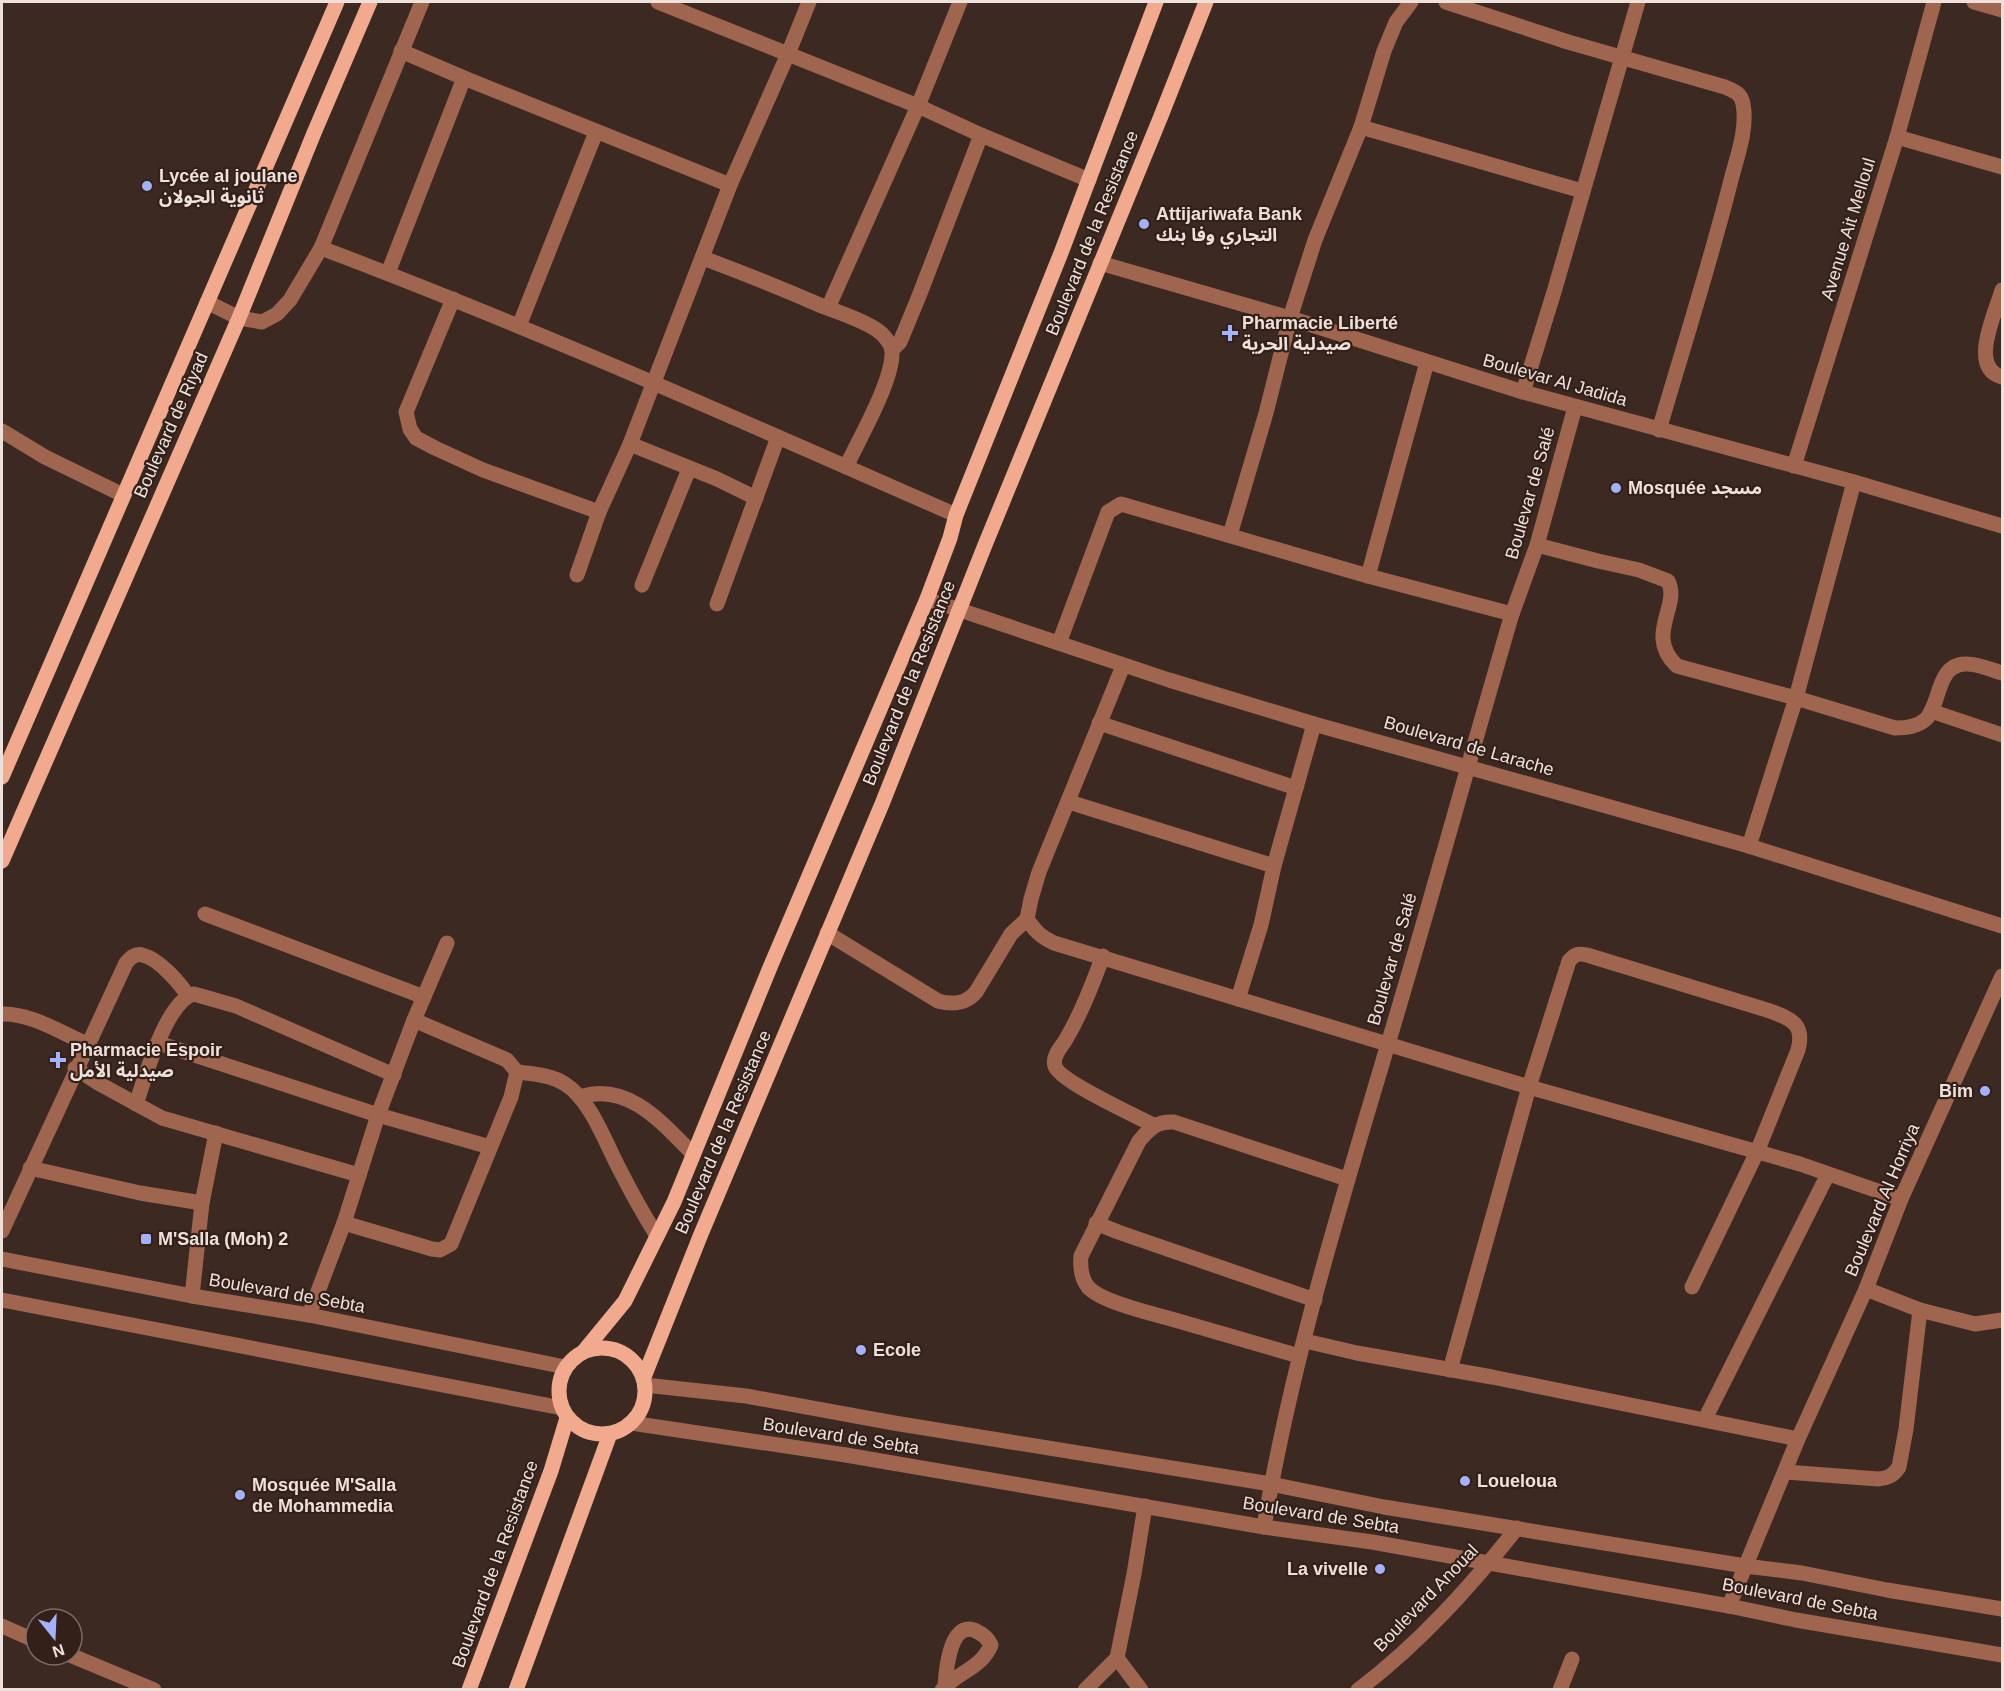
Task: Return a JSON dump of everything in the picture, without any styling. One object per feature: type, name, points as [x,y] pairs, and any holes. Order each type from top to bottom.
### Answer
[{"type":"main road","name":"Boulevard de Riyad","points":[[2,777],[337,2]]},
{"type":"main road","name":"Boulevard de Riyad","points":[[2,861],[239,318],[370,2]]},
{"type":"main road","name":"Boulevard de la Resistance","points":[[584,1351],[625,1301],[674,1202],[771,965],[927,598],[950,538],[956,515],[1089,180],[1156,2]]},
{"type":"main road","name":"Boulevard de la Resistance","points":[[644,1381],[701,1234],[882,804],[1206,2]]},
{"type":"main road","points":[[598,1347],[624,1353],[636,1364],[644,1381],[643,1406],[640,1412],[631,1423],[610,1434],[587,1432],[576,1426],[564,1413],[558,1394],[559,1380],[565,1367],[584,1351],[598,1347]]},
{"type":"main road","name":"Boulevard de la Resistance","points":[[469,1689],[547,1481],[564,1413]]},
{"type":"main road","points":[[516,1689],[610,1434]]},
{"type":"street","points":[[207,302],[239,318],[262,322],[277,314],[290,300],[321,248],[422,2]]},
{"type":"street","points":[[658,2],[918,106],[1089,180]]},
{"type":"street","points":[[577,575],[599,512],[630,444],[730,185],[809,2]]},
{"type":"street","points":[[828,308],[918,106],[960,2]]},
{"type":"street","points":[[1230,535],[1266,413],[1290,318],[1316,240],[1361,127],[1384,51],[1396,22],[1411,2]]},
{"type":"street","points":[[1446,2],[1497,20],[1725,87],[1738,93],[1743,101],[1742,138],[1726,201],[1659,430]]},
{"type":"street","points":[[1523,392],[1638,2]]},
{"type":"street","name":"Avenue Ait Melloul","points":[[1794,466],[1897,137],[1934,2]]},
{"type":"street","points":[[1974,2],[2002,10]]},
{"type":"street","points":[[401,51],[730,185]]},
{"type":"street","points":[[388,273],[464,78]]},
{"type":"street","points":[[1361,127],[1582,190]]},
{"type":"street","points":[[519,326],[596,132]]},
{"type":"street","points":[[846,467],[883,388],[892,350],[900,342],[981,135]]},
{"type":"street","points":[[1897,137],[2002,167]]},
{"type":"street","points":[[321,248],[519,326],[956,515]]},
{"type":"street","points":[[703,258],[828,308],[878,331],[892,350]]},
{"type":"street","name":"Boulevar Al Jadida","points":[[1100,263],[1290,318],[1523,392],[1854,482],[2002,526]]},
{"type":"street","points":[[2002,290],[1984,354],[1990,370],[2002,377]]},
{"type":"street","points":[[453,299],[406,412],[410,429],[416,438],[474,466],[599,512]]},
{"type":"street","points":[[1368,576],[1426,362]]},
{"type":"street","name":"Boulevar de Salé","points":[[1264,1527],[1299,1356],[1305,1341],[1347,1179],[1389,1043],[1512,614],[1538,545],[1575,407]]},
{"type":"street","points":[[2,431],[45,457],[123,495]]},
{"type":"street","points":[[717,604],[778,437]]},
{"type":"street","points":[[630,444],[717,479],[756,498]]},
{"type":"street","points":[[642,585],[689,469]]},
{"type":"street","points":[[1749,846],[1796,698],[1854,482]]},
{"type":"street","points":[[1059,644],[1108,512],[1121,504],[1368,576],[1512,614]]},
{"type":"street","points":[[1538,545],[1639,570],[1668,581],[1671,590],[1663,626],[1665,649],[1669,658],[1677,666],[1895,728],[1908,728],[1927,718],[1946,674],[1952,668],[1965,664],[2002,673]]},
{"type":"street","name":"Boulevard de Larache","points":[[927,598],[1123,666],[1314,724],[1468,765],[1749,846],[2002,926]]},
{"type":"street","points":[[827,933],[938,1001],[948,1004],[970,999],[1011,934],[1027,919],[1039,872],[1123,666]]},
{"type":"street","points":[[1931,711],[2002,735]]},
{"type":"street","points":[[1099,723],[1296,788]]},
{"type":"street","points":[[1238,999],[1261,925],[1274,866],[1314,724]]},
{"type":"street","points":[[1069,802],[1274,866]]},
{"type":"street","points":[[205,915],[424,996]]},
{"type":"street","points":[[1027,919],[1042,938],[1054,943],[1529,1087],[1757,1152],[1901,1199]]},
{"type":"street","points":[[309,1315],[344,1223],[378,1115],[414,1020],[447,943]]},
{"type":"street","points":[[1450,1370],[1529,1087],[1569,961],[1574,955],[1580,953],[1770,1011],[1788,1017],[1796,1024],[1801,1040],[1798,1050],[1757,1152],[1692,1287]]},
{"type":"street","points":[[2,1231],[75,1068],[126,963],[130,958],[142,955],[151,959],[181,984],[188,996]]},
{"type":"street","points":[[1103,956],[1082,1010],[1057,1054],[1054,1063],[1056,1070],[1073,1084],[1153,1125]]},
{"type":"street","name":"Boulevard Al Horriya","points":[[1729,1606],[1798,1439],[1866,1289],[1901,1199],[2002,976]]},
{"type":"street","points":[[136,1104],[172,1012],[179,1003],[194,994],[236,1006],[394,1075]]},
{"type":"street","points":[[2,1014],[12,1013],[35,1021],[87,1044]]},
{"type":"street","points":[[414,1020],[507,1060],[517,1072],[537,1074],[563,1082],[580,1097],[592,1114],[628,1187],[657,1236]]},
{"type":"street","points":[[158,1043],[378,1115],[490,1147]]},
{"type":"street","points":[[75,1068],[162,1118],[359,1175]]},
{"type":"street","points":[[344,1223],[432,1249],[440,1250],[451,1244],[510,1097],[517,1072]]},
{"type":"street","points":[[580,1097],[606,1095],[640,1105],[659,1119],[693,1154]]},
{"type":"street","points":[[1299,1356],[1138,1309],[1094,1291],[1084,1279],[1080,1265],[1081,1256],[1140,1141],[1153,1125],[1174,1122],[1347,1179]]},
{"type":"street","points":[[192,1296],[202,1203],[216,1134]]},
{"type":"street","points":[[30,1168],[202,1203]]},
{"type":"street","points":[[1705,1419],[1828,1174]]},
{"type":"street","points":[[1096,1223],[1315,1300]]},
{"type":"street","name":"Boulevard de Sebta","points":[[2,1258],[192,1296],[309,1315],[565,1367]]},
{"type":"street","points":[[1866,1289],[1920,1310],[1975,1324],[2002,1320]]},
{"type":"street","points":[[2,1300],[564,1413]]},
{"type":"street","points":[[1786,1472],[1878,1479],[1887,1478],[1896,1471],[1899,1467],[1906,1429],[1920,1310]]},
{"type":"street","points":[[1305,1341],[1369,1356],[1705,1419],[1798,1439]]},
{"type":"street","name":"Boulevard de Sebta","points":[[644,1381],[1271,1484],[1384,1507],[1745,1566],[1802,1573],[1887,1590],[2002,1606]]},
{"type":"street","name":"Boulevard de Sebta","points":[[631,1423],[846,1455],[1264,1527],[1372,1542],[1796,1620],[2002,1654]]},
{"type":"street","points":[[1085,1689],[1118,1658],[1145,1506]]},
{"type":"street","name":"Boulevard Anoual","points":[[1358,1689],[1375,1677],[1443,1614],[1517,1528]]},
{"type":"street","points":[[2,1626],[24,1636]]},
{"type":"street","points":[[1118,1658],[1141,1689]]},
{"type":"street","points":[[1560,1689],[1572,1659]]},
{"type":"street","points":[[84,1661],[154,1689]]},
{"type":"place","name":"Lycée al joulane ثانوية الجولان","points":[[147,186]]},
{"type":"place","name":"Attijariwafa Bank التجاري وفا بنك","points":[[1144,224]]},
{"type":"place","name":"Pharmacie Liberté صيدلية الحرية","points":[[1230,333]]},
{"type":"place","name":"Mosquée مسجد","points":[[1616,488]]},
{"type":"place","name":"Pharmacie Espoir صيدلية الأمل","points":[[58,1060]]},
{"type":"place","name":"Bim","points":[[1985,1091]]},
{"type":"place","name":"M'Salla (Moh) 2","points":[[146,1239]]},
{"type":"place","name":"Ecole","points":[[861,1350]]},
{"type":"place","name":"Loueloua","points":[[1465,1481]]},
{"type":"place","name":"Mosquée M'Salla de Mohammedia","points":[[240,1495]]},
{"type":"place","name":"La vivelle","points":[[1380,1569]]}]
